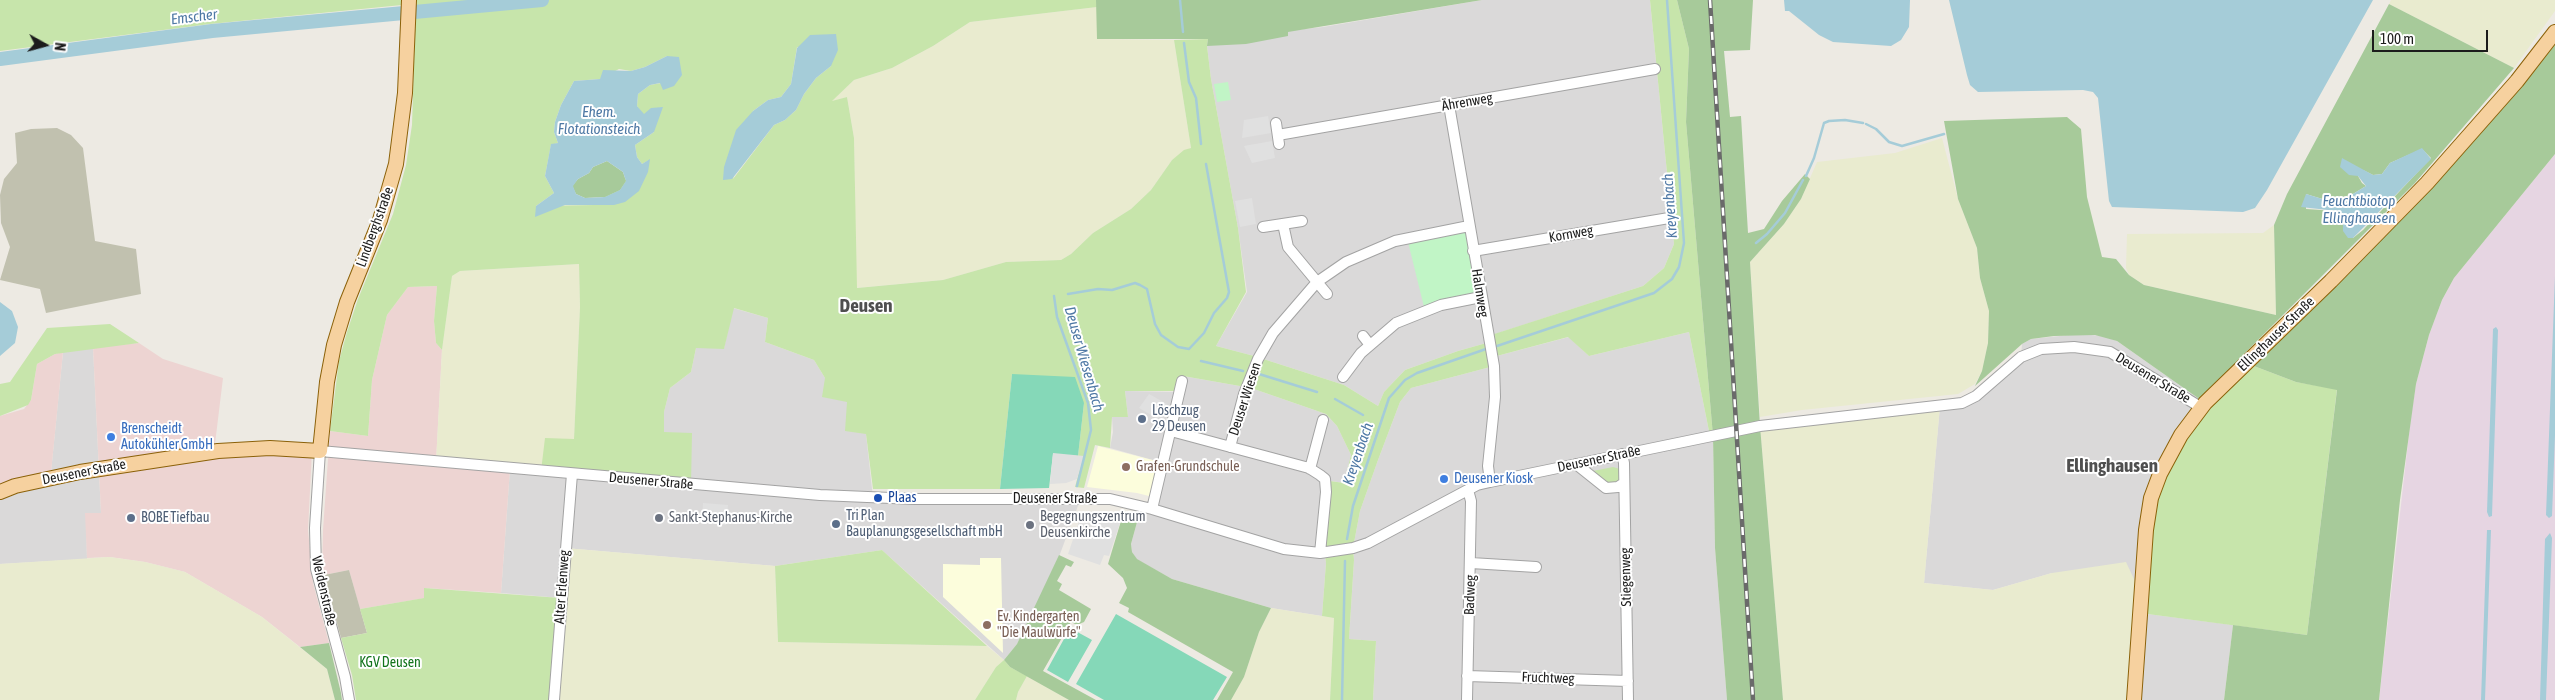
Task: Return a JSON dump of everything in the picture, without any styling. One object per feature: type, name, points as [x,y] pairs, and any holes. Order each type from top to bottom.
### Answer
[{"type":"main road","name":"Lindberghstraße","points":[[320,451],[326,382],[334,345],[346,302],[380,220],[396,164],[402,124],[409,0]]},
{"type":"main road","name":"Ellinghauser Straße","points":[[2134,700],[2146,530],[2151,498],[2160,474],[2181,435],[2202,408],[2426,183],[2517,81],[2555,32]]},
{"type":"main road","name":"Deusener Straße","points":[[0,492],[15,486],[80,472],[210,452],[270,448],[320,451]]},
{"type":"street","name":"Ährenweg","points":[[1276,123],[1278,139],[1449,105],[1655,69]]},
{"type":"street","name":"Halmweg","points":[[1449,105],[1495,379],[1488,466],[1490,482]]},
{"type":"street","name":"Kornweg","points":[[1473,251],[1669,218]]},
{"type":"street","points":[[1264,227],[1302,221]]},
{"type":"street","points":[[1283,224],[1288,247],[1327,294]]},
{"type":"street","name":"Deuser Wiesen","points":[[1230,447],[1244,394],[1258,358],[1279,326],[1317,282],[1346,262],[1395,241],[1469,226]]},
{"type":"street","points":[[1343,377],[1367,340],[1396,323],[1441,305],[1481,297]]},
{"type":"street","name":"Deusener Straße","points":[[320,451],[572,474],[873,498],[1103,499],[1152,509],[1284,549],[1320,553],[1353,548],[1368,543],[1468,490],[1490,482],[1760,426],[1962,403],[1976,396],[2021,357],[2041,348],[2091,348],[2110,352],[2202,408]]},
{"type":"street","points":[[1152,509],[1182,381]]},
{"type":"street","points":[[1310,469],[1323,420]]},
{"type":"street","points":[[1171,432],[1310,469],[1320,475],[1326,484],[1320,553]]},
{"type":"street","name":"Weidenstraße","points":[[320,451],[315,528],[316,569],[346,678],[349,700]]},
{"type":"street","name":"Stiegenweg","points":[[1622,454],[1628,700]]},
{"type":"street","points":[[1576,464],[1606,488],[1611,489],[1624,482]]},
{"type":"street","name":"Alter Erlenweg","points":[[554,700],[572,474]]},
{"type":"street","name":"Badweg","points":[[1467,700],[1471,563],[1471,501],[1468,490]]},
{"type":"street","points":[[1471,563],[1536,567]]},
{"type":"street","name":"Fruchtweg","points":[[1468,676],[1628,681]]},
{"type":"shaded area","points":[[1482,0],[1650,0],[1674,244],[1664,268],[1643,286],[1489,336],[1490,342],[1405,370],[1384,392],[1378,406],[1344,385],[1254,356],[1216,346],[1247,292],[1238,228],[1211,79],[1207,46],[1208,39],[1323,27]]},
{"type":"shaded area","points":[[2391,0],[2555,0],[2555,11],[2514,68],[2389,4]]},
{"type":"shaded area","points":[[1097,7],[1098,39],[1174,40],[1191,148],[1172,160],[1151,190],[1131,209],[1093,233],[1071,254],[1061,260],[1006,262],[943,280],[856,288],[854,138],[847,97],[830,102],[854,80],[892,68],[933,46],[970,22]]},
{"type":"shaded area","points":[[1268,116],[1271,133],[1242,138],[1244,120]]},
{"type":"shaded area","points":[[57,128],[71,135],[83,148],[95,241],[136,249],[141,294],[46,313],[40,289],[0,280],[10,247],[1,223],[0,195],[4,179],[17,163],[15,133],[31,129]]},
{"type":"shaded area","points":[[1942,138],[1958,199],[1977,248],[1980,278],[1989,311],[1988,343],[1982,371],[1975,384],[1958,394],[1802,410],[1760,417],[1750,262],[1784,224],[1801,199],[1817,162],[1895,153]]},
{"type":"shaded area","points":[[1272,141],[1275,158],[1252,163],[1244,146]]},
{"type":"shaded area","points":[[2555,154],[2555,700],[2379,700],[2411,416],[2416,384],[2429,335],[2442,300],[2454,278]]},
{"type":"shaded area","points":[[1252,198],[1256,224],[1240,227],[1235,201]]},
{"type":"shaded area","points":[[2274,225],[2276,315],[2144,285],[2129,275],[2126,268],[2127,234],[2263,233]]},
{"type":"shaded area","points":[[579,264],[580,307],[574,439],[541,471],[436,462],[442,350],[452,276],[460,271]]},
{"type":"shaded area","points":[[437,286],[434,321],[436,343],[442,350],[436,462],[510,469],[501,593],[425,588],[425,598],[360,609],[349,570],[324,575],[322,570],[330,431],[368,436],[372,380],[387,315],[408,287]]},
{"type":"shaded area","points":[[733,308],[768,318],[765,342],[814,360],[825,378],[847,402],[866,434],[873,498],[1079,503],[1060,554],[1026,627],[1017,644],[1004,660],[882,550],[775,566],[565,548],[561,598],[501,593],[510,469],[664,433],[664,412],[670,388],[691,372],[696,348],[724,348]]},
{"type":"shaded area","points":[[1689,332],[1710,436],[1713,436],[1715,548],[1727,700],[1373,700],[1376,641],[1349,639],[1354,560],[1353,548],[1360,511],[1378,460],[1400,402],[1411,388],[1494,366],[1493,357],[1569,337],[1589,356]]},
{"type":"shaded area","points":[[2079,334],[2104,336],[2117,341],[2205,403],[2141,594],[2052,573],[1993,590],[1924,583],[1940,406],[1962,403],[2021,357],[2022,344],[2031,339]]},
{"type":"shaded area","points":[[139,343],[163,359],[223,378],[214,452],[312,451],[308,530],[313,583],[329,643],[300,647],[262,617],[185,572],[145,562],[110,557],[87,558],[85,513],[101,513],[93,347]]},
{"type":"shaded area","points":[[93,347],[101,513],[86,513],[87,559],[0,564],[0,496],[50,482],[63,352]]},
{"type":"shaded area","points":[[63,352],[50,483],[0,496],[0,416],[24,409],[31,400],[37,364],[55,354]]},
{"type":"shaded area","points":[[1183,376],[1251,388],[1326,414],[1337,426],[1351,455],[1344,483],[1331,481],[1323,542],[1326,563],[1322,616],[1271,608],[1172,579],[1136,559],[1132,552],[1131,544],[1139,515],[1152,494],[1160,462],[1110,448],[1113,432],[1112,417],[1128,417],[1125,391],[1179,392]]},
{"type":"shaded area","points":[[1149,394],[1167,404],[1158,419],[1139,408]]},
{"type":"shaded area","points":[[1940,406],[1924,583],[1993,590],[2052,573],[2126,562],[2141,594],[2134,700],[1783,700],[1760,426]]},
{"type":"shaded area","name":"Grafen-Grundschule","points":[[1098,446],[1160,462],[1152,494],[1149,496],[1087,487]]},
{"type":"shaded area","points":[[1053,453],[1084,456],[1077,479],[1066,483],[1050,484]]},
{"type":"shaded area","points":[[703,503],[728,505],[726,525],[702,523]]},
{"type":"shaded area","points":[[1088,512],[1120,523],[1109,556],[1104,555],[1100,565],[1068,554],[1082,513],[1087,515]]},
{"type":"shaded area","points":[[565,548],[775,566],[778,642],[987,646],[1004,660],[996,667],[975,700],[554,700]]},
{"type":"shaded area","points":[[109,557],[145,562],[185,572],[262,617],[327,669],[335,700],[0,700],[0,564]]},
{"type":"shaded area","name":"Ev. Kindergarten \"Die Maulwürfe\"","points":[[980,558],[1001,558],[1003,653],[943,597],[943,564],[980,565]]},
{"type":"shaded area","points":[[349,570],[367,633],[341,638],[324,575]]},
{"type":"shaded area","points":[[1271,608],[1334,618],[1330,700],[1231,700],[1244,677],[1259,632]]},
{"type":"shaded area","points":[[2140,613],[2233,625],[2224,700],[2134,700]]},
{"type":"shaded area","points":[[1027,676],[1069,700],[1016,700],[1018,692]]},
{"type":"green space","points":[[0,0],[402,0],[402,5],[210,24],[0,51]]},
{"type":"green space","points":[[416,0],[1096,0],[1097,7],[970,22],[933,46],[892,68],[854,80],[832,101],[847,97],[854,138],[857,288],[943,280],[1006,262],[1061,260],[1071,254],[1093,233],[1131,209],[1151,190],[1172,160],[1184,150],[1191,148],[1174,40],[1208,39],[1207,46],[1211,79],[1238,228],[1246,292],[1216,346],[1254,356],[1344,385],[1378,406],[1384,392],[1405,370],[1490,342],[1488,336],[1643,286],[1664,268],[1674,244],[1650,0],[1677,0],[1689,49],[1686,122],[1713,436],[1710,436],[1689,332],[1589,356],[1568,337],[1493,357],[1494,366],[1411,388],[1400,402],[1378,460],[1360,511],[1353,548],[1354,560],[1349,639],[1376,641],[1373,700],[1330,700],[1334,618],[1322,616],[1326,563],[1323,542],[1330,481],[1344,483],[1351,455],[1337,426],[1326,414],[1251,388],[1183,376],[1176,391],[1125,391],[1128,417],[1112,417],[1110,448],[1095,445],[1084,488],[1075,487],[1083,457],[1078,456],[1084,403],[1012,374],[1000,489],[873,489],[866,434],[845,431],[847,402],[822,397],[825,378],[814,360],[765,342],[768,318],[734,308],[724,349],[696,348],[691,372],[670,388],[664,412],[664,432],[692,433],[691,485],[541,471],[545,438],[574,439],[580,307],[579,264],[460,271],[452,276],[442,350],[436,343],[434,321],[437,286],[408,287],[387,315],[372,380],[368,436],[330,431],[339,361],[358,299],[393,214],[406,165],[412,125]],"holes":[[[797,47],[831,66],[816,78],[804,94],[796,110],[785,120],[774,125],[733,179],[753,111],[768,100],[781,97],[791,84]],[[667,56],[661,83],[650,85],[638,94],[637,106],[654,132],[635,145],[637,157],[642,164],[649,160],[594,205],[536,206],[554,193],[545,176],[551,145],[558,143],[554,132],[555,122],[561,105],[574,81],[600,79],[619,69],[631,71],[645,67]]]},
{"type":"green space","points":[[1096,0],[1482,0],[1288,32],[1288,36],[1246,44],[1207,46],[1208,39],[1097,39]]},
{"type":"green space","points":[[1677,0],[1753,0],[1750,50],[1724,51],[1730,117],[1741,116],[1748,233],[1764,229],[1782,201],[1805,174],[1810,179],[1801,199],[1784,224],[1750,262],[1760,426],[1783,700],[1727,700],[1715,548],[1713,436],[1686,122],[1689,49]]},
{"type":"green space","points":[[2389,4],[2514,68],[2415,183],[2239,359],[2205,403],[2117,341],[2095,335],[2054,336],[2031,339],[2022,344],[1975,386],[1982,371],[1988,343],[1989,311],[1980,278],[1977,248],[1958,199],[1944,121],[2067,117],[2081,129],[2087,197],[2102,257],[2116,259],[2129,275],[2144,285],[2276,315],[2274,225],[2287,194]],"holes":[[[2422,149],[2431,158],[2363,230],[2353,238],[2343,216],[2336,211],[2306,209],[2306,194],[2329,201],[2343,200],[2366,186],[2358,176],[2363,170],[2373,175],[2382,174],[2390,163]]]},
{"type":"green space","points":[[2555,32],[2555,154],[2454,278],[2442,300],[2429,335],[2416,384],[2400,500],[2379,700],[2224,700],[2233,625],[2307,635],[2337,390],[2296,382],[2246,363],[2331,281]]},
{"type":"green space","points":[[1228,82],[1231,100],[1217,102],[1214,84]]},
{"type":"green space","points":[[607,161],[623,172],[626,181],[620,190],[605,197],[585,198],[576,194],[572,186],[578,179],[589,173],[593,167]]},
{"type":"green space","points":[[1469,226],[1481,297],[1425,311],[1407,238]]},
{"type":"green space","points":[[110,324],[139,343],[55,354],[37,364],[31,400],[28,405],[0,416],[0,384],[10,382],[47,328]]},
{"type":"green space","points":[[2246,363],[2296,382],[2337,389],[2307,635],[2140,613],[2146,530],[2181,435]]},
{"type":"green space","points":[[1012,374],[1075,377],[1084,403],[1078,456],[1053,454],[1049,488],[1000,489]]},
{"type":"green space","points":[[1613,467],[1620,469],[1620,480],[1609,485],[1593,471]]},
{"type":"green space","points":[[1124,511],[1139,515],[1131,544],[1132,552],[1137,559],[1172,579],[1271,608],[1259,632],[1244,677],[1231,700],[1217,700],[1233,672],[1128,612],[1129,608],[1119,603],[1127,588],[1123,578],[1108,564]]},
{"type":"green space","points":[[882,550],[987,646],[778,642],[775,566]]},
{"type":"green space","points":[[1059,555],[1074,562],[1071,567],[1066,565],[1057,581],[1062,584],[1059,590],[1091,609],[1084,622],[1077,625],[1071,622],[1043,671],[1096,700],[1069,700],[1010,667],[1004,660],[1017,644]]},
{"type":"green space","name":"KGV Deusen","points":[[424,588],[561,598],[554,700],[356,700],[352,675],[341,638],[367,633],[360,609],[424,598]]},
{"type":"green space","points":[[1116,614],[1227,677],[1213,700],[1104,700],[1076,684]]},
{"type":"green space","points":[[1070,628],[1092,640],[1068,682],[1047,670]]},
{"type":"green space","points":[[329,643],[342,700],[335,700],[327,669],[300,647]]},
{"type":"green space","points":[[1004,660],[1010,667],[1027,676],[1018,692],[1016,700],[975,700],[996,667]]},
{"type":"water","points":[[1784,0],[1910,0],[1909,27],[1901,40],[1891,46],[1833,42],[1819,35],[1789,11],[1785,11]]},
{"type":"water","points":[[1949,0],[2373,0],[2267,190],[2255,208],[2243,212],[2112,207],[2109,201],[2098,98],[2093,92],[2083,90],[1978,92],[1970,85]]},
{"type":"water","points":[[836,34],[838,50],[831,66],[816,78],[804,94],[796,110],[785,120],[774,125],[732,179],[723,180],[724,167],[736,130],[753,111],[768,100],[781,97],[791,84],[797,48],[810,35]]},
{"type":"water","name":"Ehem. Flotationsteich","points":[[667,56],[679,57],[682,75],[674,86],[663,90],[660,83],[650,85],[638,94],[637,106],[644,114],[651,108],[663,107],[654,132],[635,145],[637,157],[642,164],[650,159],[648,172],[639,191],[625,202],[614,205],[565,205],[535,217],[536,206],[554,193],[545,176],[551,144],[558,143],[554,132],[555,122],[561,105],[574,81],[600,79],[603,70],[631,71],[645,67]],"holes":[[[607,161],[623,172],[626,181],[620,190],[605,197],[585,198],[576,194],[573,186],[578,179],[589,173],[593,167]]]},
{"type":"water","name":"Feuchtbiotop Ellinghausen","points":[[2422,148],[2431,159],[2353,238],[2348,238],[2343,231],[2343,216],[2337,211],[2301,207],[2306,194],[2329,201],[2343,200],[2366,186],[2358,176],[2349,175],[2340,167],[2342,158],[2373,175],[2382,174],[2390,163]]},
{"type":"water","points":[[2555,276],[2555,435],[2552,516],[2549,518],[2546,515]]},
{"type":"water","points":[[0,302],[12,311],[18,327],[15,343],[0,356]]},
{"type":"water","points":[[2496,327],[2498,330],[2492,516],[2489,517],[2487,512],[2493,329]]},
{"type":"water","points":[[2487,530],[2491,530],[2485,700],[2481,700]]},
{"type":"water","points":[[2550,533],[2552,538],[2546,700],[2540,700],[2545,539]]},
{"type":"waterway","name":"Emscher","points":[[0,59],[212,31],[542,0]]},
{"type":"waterway","name":"Deuser Wiesenbach","points":[[1180,0],[1183,32]]},
{"type":"waterway","name":"Kreyenbach","points":[[1497,346],[1654,293],[1672,279],[1679,267],[1684,243],[1667,0]]},
{"type":"waterway","name":"Deuser Wiesenbach","points":[[1184,43],[1189,82],[1196,98],[1201,144]]},
{"type":"waterway","points":[[1806,176],[1814,158],[1824,123],[1845,120],[1863,123]]},
{"type":"waterway","points":[[1866,124],[1876,129],[1889,142],[1902,146],[1944,134]]},
{"type":"waterway","name":"Deuser Wiesenbach","points":[[1068,294],[1098,289],[1112,290],[1135,283],[1140,285],[1147,289],[1155,324],[1161,335],[1178,347],[1189,349],[1204,333],[1214,313],[1227,298],[1229,292],[1206,164]]},
{"type":"waterway","points":[[1756,243],[1767,234],[1785,213],[1803,180]]},
{"type":"waterway","name":"Deuser Wiesenbach","points":[[1054,296],[1057,317],[1088,403],[1091,430],[1077,486]]},
{"type":"waterway","name":"Kreyenbach","points":[[1347,539],[1353,506],[1389,398],[1405,380],[1417,373],[1486,349]]},
{"type":"waterway","points":[[1201,361],[1243,371]]},
{"type":"waterway","points":[[1259,374],[1317,392]]},
{"type":"waterway","points":[[1335,399],[1363,415]]},
{"type":"waterway","name":"Kreyenbach","points":[[1342,700],[1345,561]]},
{"type":"railway","points":[[1710,0],[1753,700]]},
{"type":"place","name":"Löschzug 29 Deusen","points":[[1142,419]]},
{"type":"place","name":"Brenscheidt Autokühler GmbH","points":[[111,437]]},
{"type":"place","name":"Grafen-Grundschule","points":[[1126,467]]},
{"type":"place","name":"Deusener Kiosk","points":[[1444,479]]},
{"type":"place","name":"Plaas","points":[[878,498]]},
{"type":"place","name":"BOBE Tiefbau","points":[[131,518]]},
{"type":"place","name":"Sankt-Stephanus-Kirche","points":[[659,518]]},
{"type":"place","name":"Tri Plan Bauplanungsgesellschaft mbH","points":[[836,524]]},
{"type":"place","name":"Begegnungszentrum Deusenkirche","points":[[1030,525]]},
{"type":"place","name":"Ev. Kindergarten \"Die Maulwürfe\"","points":[[987,625]]},
{"type":"district","name":"Deusen","points":[[866,306]]},
{"type":"district","name":"Ellinghausen","points":[[2112,466]]}]
